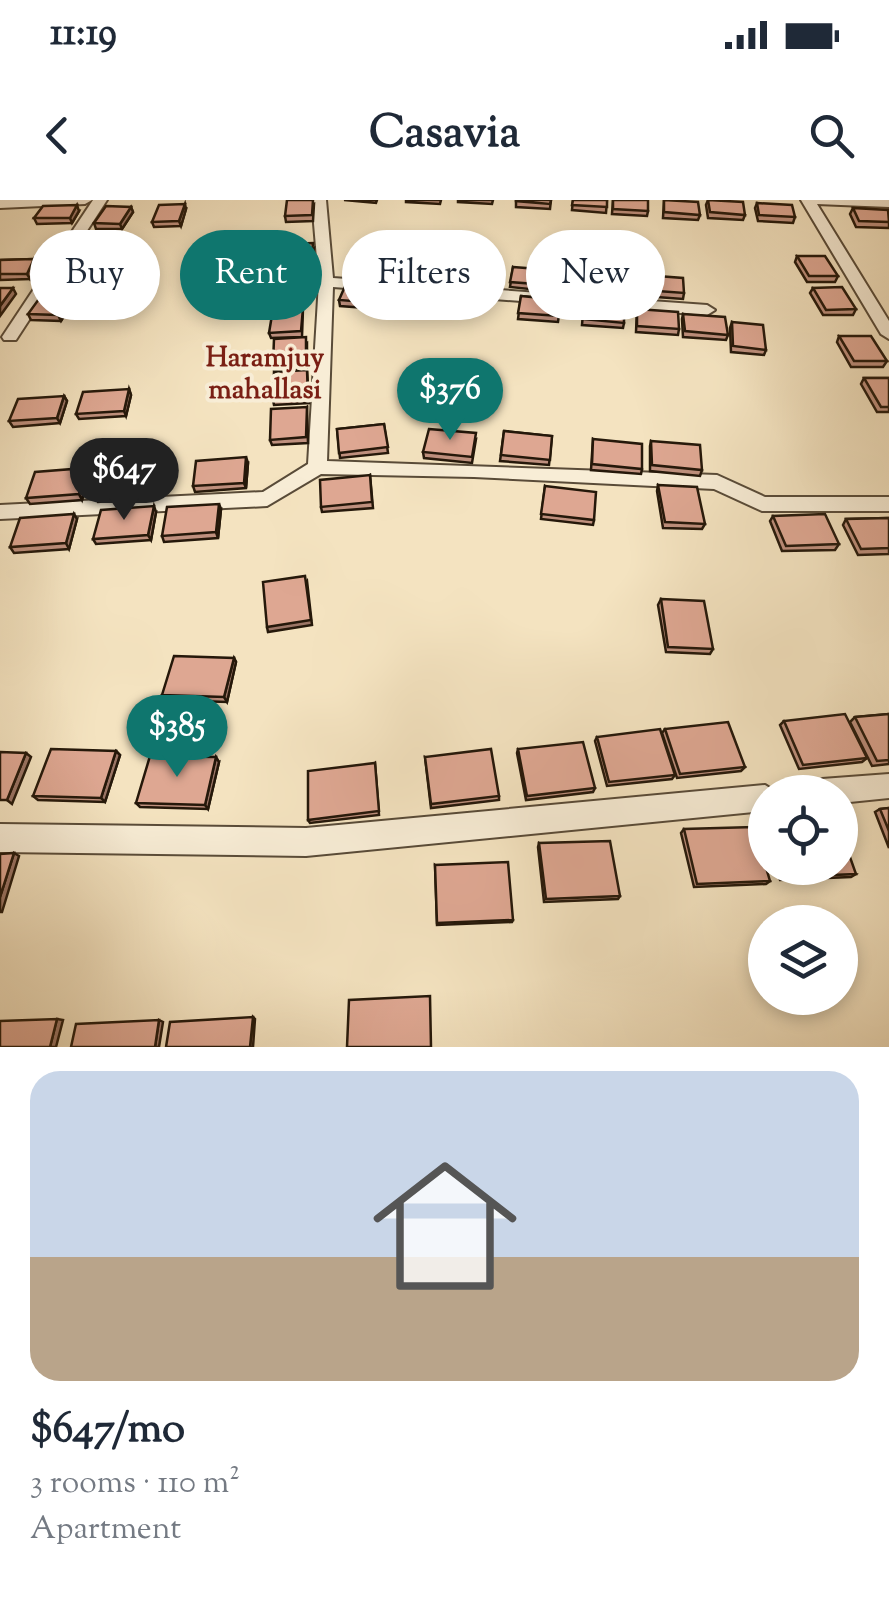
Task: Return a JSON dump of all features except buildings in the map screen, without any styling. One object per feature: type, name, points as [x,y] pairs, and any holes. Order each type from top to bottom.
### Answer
[{"type":"street","points":[[0,204],[85,200]]},
{"type":"street","points":[[10,337],[100,200]]},
{"type":"street","points":[[317,467],[326,282],[319,200]]},
{"type":"street","points":[[810,200],[889,203]]},
{"type":"street","points":[[810,200],[888,329]]},
{"type":"street","points":[[326,282],[707,310]]},
{"type":"street","points":[[0,512],[267,498],[317,467],[717,482],[762,504],[889,504]]},
{"type":"street","points":[[858,789],[889,786]]},
{"type":"street","points":[[0,838],[306,842],[748,800]]},
{"type":"district","name":"Haramjuy mahallasi","points":[[265,372]]}]
